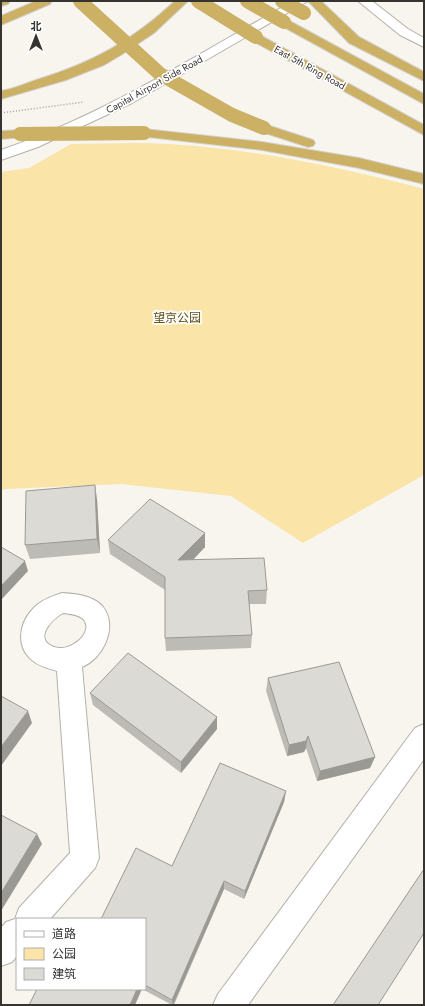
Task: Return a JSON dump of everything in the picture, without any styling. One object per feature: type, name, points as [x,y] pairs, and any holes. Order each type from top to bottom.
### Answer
[{"type":"highway","points":[[1,21],[46,1]]},
{"type":"highway","points":[[80,1],[137,55],[160,74],[232,115],[264,128],[387,170],[424,180]]},
{"type":"highway","points":[[1,95],[63,78],[106,60],[141,37],[182,1]]},
{"type":"highway","name":"East 5th Ring Road","points":[[198,1],[256,37],[424,131]]},
{"type":"highway","points":[[247,1],[424,100]]},
{"type":"highway","points":[[282,1],[303,7],[354,40],[424,77]]},
{"type":"highway","points":[[315,3],[354,40]]},
{"type":"highway","points":[[1,135],[144,133],[262,146],[387,170]]},
{"type":"street","points":[[364,1],[404,32],[424,43]]},
{"type":"street","name":"Capital Airport Side Road","points":[[1,155],[33,144],[127,100],[303,7]]},
{"type":"street","points":[[31,918],[85,858],[69,659]]},
{"type":"street","points":[[230,1005],[424,737]]},
{"type":"street","points":[[1,951],[16,934]]},
{"type":"path","points":[[1,113],[88,102]]},
{"type":"green space","name":"望京公园","points":[[156,143],[233,150],[329,166],[424,189],[424,475],[303,543],[231,496],[121,484],[5,489],[1,491],[1,172],[29,168],[71,144]]},
{"type":"building","points":[[95,485],[97,539],[25,545],[26,491]]},
{"type":"building","points":[[150,499],[205,533],[178,560],[264,558],[267,590],[248,591],[252,635],[165,638],[165,577],[108,540]]},
{"type":"building","points":[[1,547],[25,561],[1,586]]},
{"type":"building","points":[[128,653],[217,717],[181,762],[90,693]]},
{"type":"building","points":[[339,662],[375,757],[320,771],[308,736],[306,741],[289,745],[268,678]]},
{"type":"building","points":[[1,696],[28,711],[1,747]]},
{"type":"building","points":[[220,763],[286,791],[245,891],[224,881],[172,1000],[146,986],[146,918],[101,918],[136,848],[172,866]]},
{"type":"building","points":[[1,815],[37,834],[1,893]]},
{"type":"building","points":[[424,869],[424,933],[378,1005],[333,1005]]},
{"type":"building","points":[[36,990],[137,990],[130,1005],[29,1005]]}]
